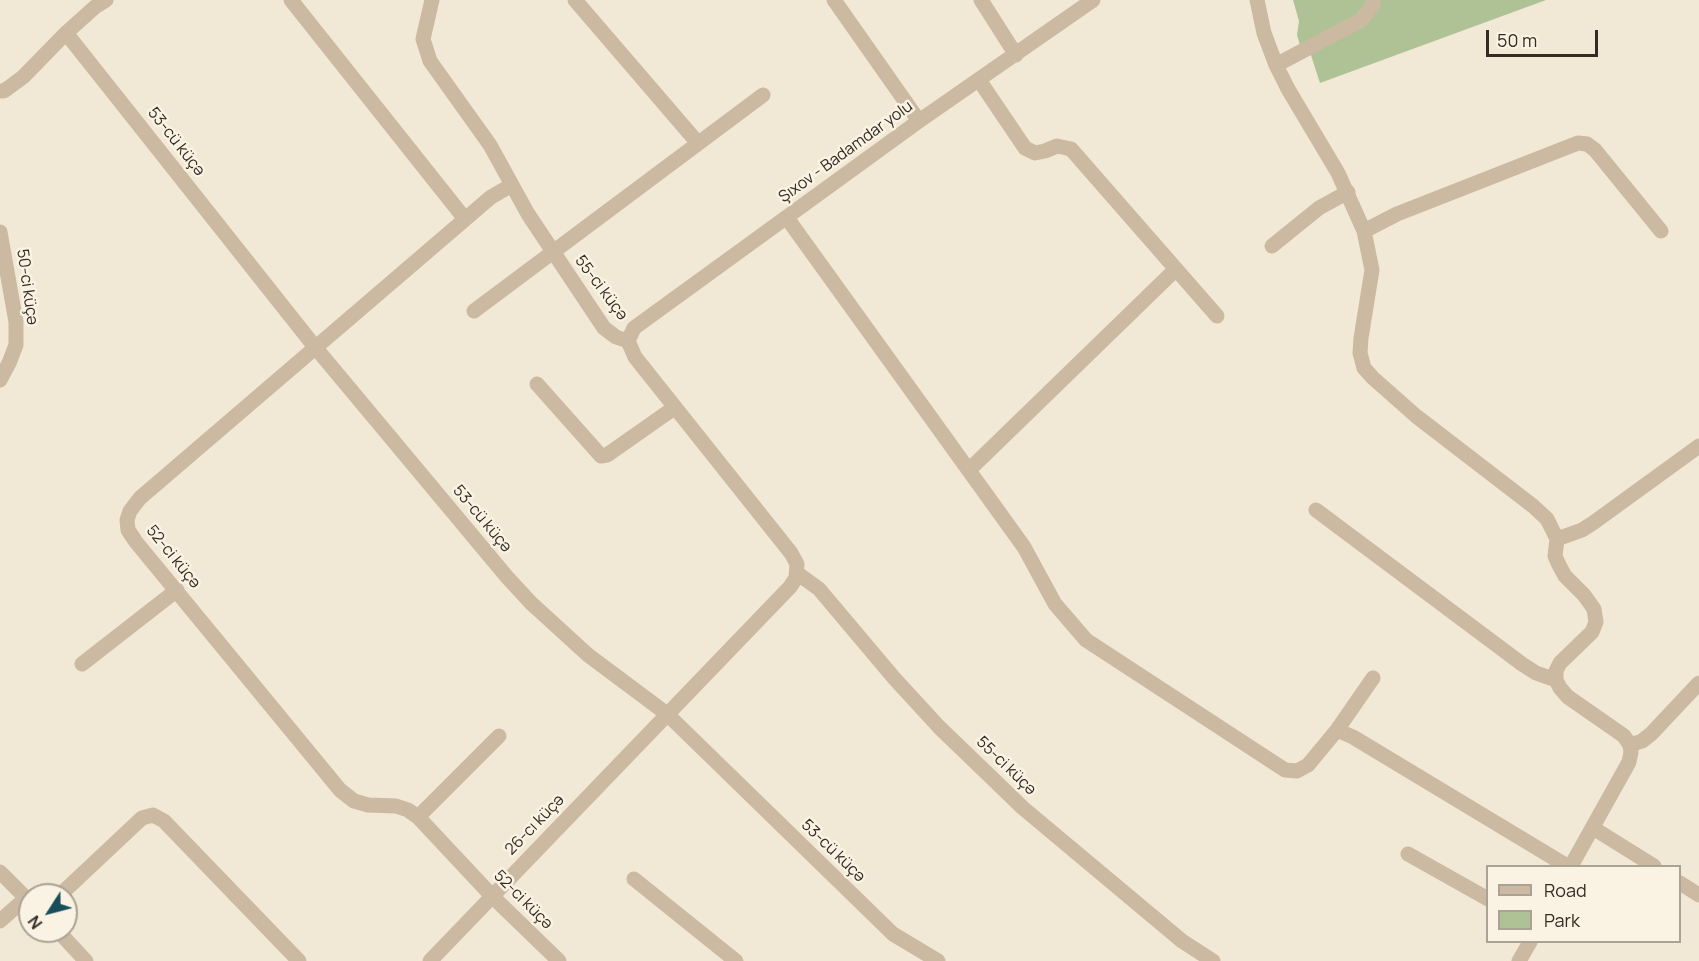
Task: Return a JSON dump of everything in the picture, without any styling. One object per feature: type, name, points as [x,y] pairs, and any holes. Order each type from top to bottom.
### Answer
[{"type":"street","points":[[0,91],[4,91],[23,77],[66,33],[106,0]]},
{"type":"street","points":[[291,0],[465,219]]},
{"type":"street","name":"55-ci küçə","points":[[432,0],[423,39],[430,61],[490,145],[552,251],[604,328],[628,341],[635,357],[790,553],[797,564],[797,573],[819,589],[894,678],[939,727],[1023,808],[1182,941],[1213,961]]},
{"type":"street","points":[[575,0],[697,142]]},
{"type":"street","points":[[834,0],[919,121]]},
{"type":"street","points":[[981,0],[1016,55]]},
{"type":"street","name":"Şıxov - Badamdar yolu","points":[[628,341],[634,328],[919,121],[1093,0]]},
{"type":"street","points":[[1257,0],[1264,33],[1276,64],[1348,192],[1364,231],[1372,270],[1361,338],[1360,353],[1365,368],[1416,416],[1547,519],[1557,538],[1555,556],[1558,565],[1565,576],[1584,594],[1593,609],[1596,622],[1592,632],[1560,663],[1556,671],[1556,680],[1568,697],[1617,730],[1630,745],[1631,752],[1629,762],[1570,865]]},
{"type":"street","points":[[1276,64],[1361,20],[1373,5],[1373,0]]},
{"type":"street","name":"53-cü küçə","points":[[66,33],[315,347],[507,578],[588,655],[667,714],[893,934],[938,961]]},
{"type":"street","points":[[980,80],[1025,148],[1035,153],[1057,146],[1071,149],[1217,316]]},
{"type":"street","points":[[474,310],[763,95]]},
{"type":"street","points":[[1364,231],[1397,214],[1578,143],[1587,144],[1595,150],[1661,231]]},
{"type":"street","name":"52-ci küçə","points":[[512,185],[491,197],[140,498],[130,511],[127,520],[128,530],[136,542],[340,790],[354,801],[368,805],[396,806],[418,817],[492,896],[559,961]]},
{"type":"street","points":[[1272,246],[1318,208],[1348,192]]},
{"type":"street","points":[[787,218],[1024,547],[1055,604],[1086,640],[1286,770],[1297,771],[1308,765],[1337,730],[1373,678]]},
{"type":"street","name":"50-ci küçə","points":[[0,232],[16,322],[16,345],[0,380]]},
{"type":"street","points":[[969,471],[1175,270]]},
{"type":"street","points":[[537,384],[601,456],[608,455],[674,408]]},
{"type":"street","points":[[1557,538],[1582,530],[1593,523],[1699,446]]},
{"type":"street","points":[[1316,510],[1522,664],[1536,673],[1556,680]]},
{"type":"street","points":[[667,714],[790,587],[797,573]]},
{"type":"street","points":[[82,664],[177,590]]},
{"type":"street","points":[[1630,745],[1652,734],[1699,683]]},
{"type":"street","name":"26-cı küçə","points":[[430,961],[667,714]]},
{"type":"street","points":[[1337,730],[1353,737],[1566,865]]},
{"type":"street","points":[[418,817],[499,736]]},
{"type":"street","points":[[73,883],[142,819],[153,815],[164,821],[299,961]]},
{"type":"street","points":[[1593,828],[1651,865]]},
{"type":"street","points":[[1408,854],[1486,898]]},
{"type":"street","points":[[0,872],[18,890]]},
{"type":"street","points":[[634,879],[736,961]]},
{"type":"street","points":[[1681,884],[1699,895]]},
{"type":"street","points":[[0,921],[18,908]]},
{"type":"street","points":[[69,943],[86,961]]},
{"type":"street","points":[[1519,961],[1529,943]]},
{"type":"green space","points":[[1293,0],[1546,0],[1320,83],[1309,49],[1300,45],[1297,35],[1299,21]]}]
